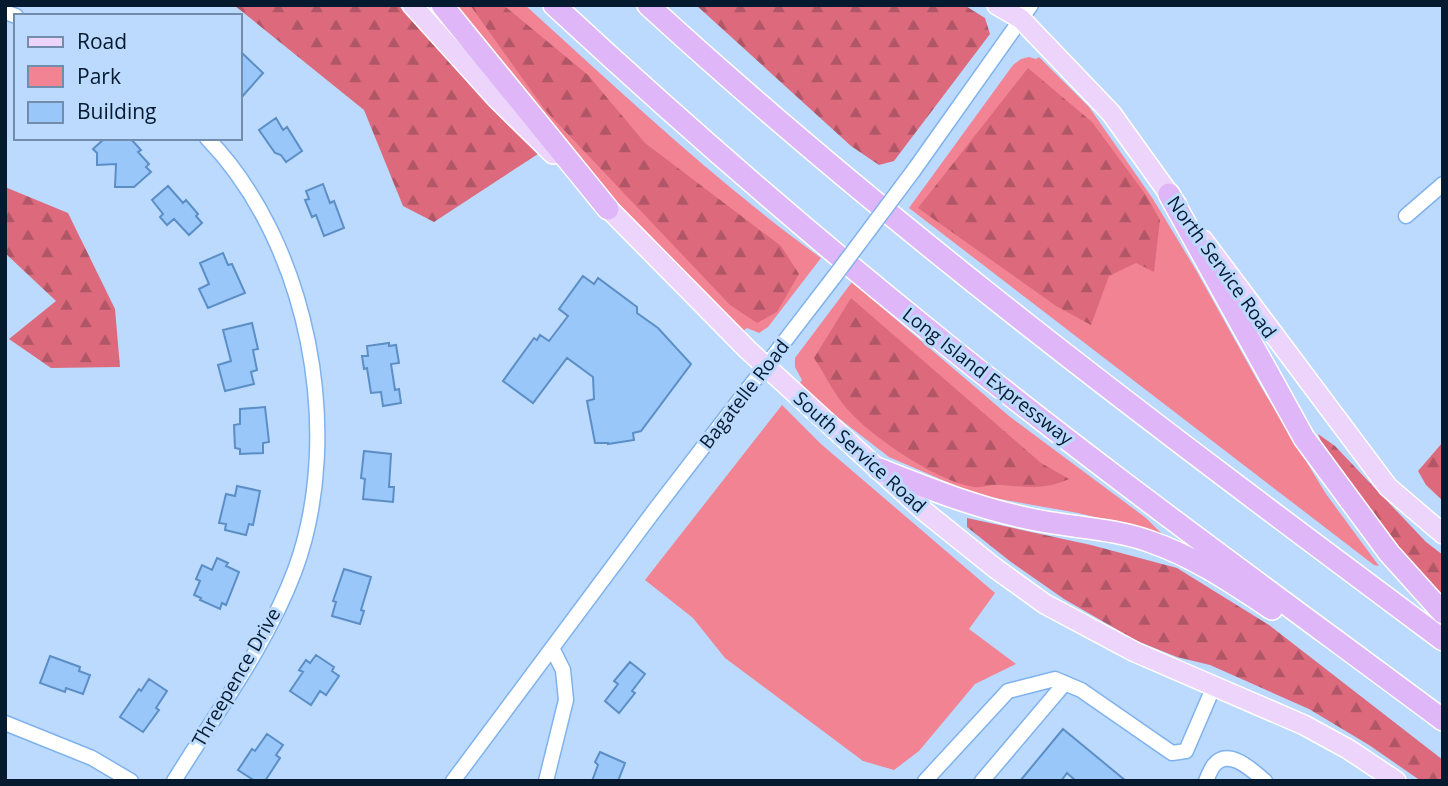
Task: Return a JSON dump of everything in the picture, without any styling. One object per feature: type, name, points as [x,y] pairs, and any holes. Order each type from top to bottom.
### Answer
[{"type":"highway","points":[[442,5],[608,209]]},
{"type":"highway","name":"Long Island Expressway","points":[[554,5],[748,178],[930,332],[1088,455],[1443,722]]},
{"type":"highway","points":[[648,5],[810,147],[971,282],[1126,404],[1443,640]]},
{"type":"highway","points":[[1169,194],[1304,438],[1389,553],[1443,613]]},
{"type":"highway","points":[[879,469],[978,507],[1150,541],[1193,559],[1443,722]]},
{"type":"main road","name":"South Service Road","points":[[412,5],[496,98],[765,366],[924,511],[995,568],[1045,604],[1135,652],[1304,725],[1349,749],[1396,781]]},
{"type":"main road","name":"North Service Road","points":[[997,5],[1026,12],[1111,113],[1275,339],[1388,488],[1443,534]]},
{"type":"street","name":"Bagatelle Road","points":[[453,781],[654,510],[914,170],[1026,12]]},
{"type":"street","name":"Threepence Drive","points":[[174,781],[265,636],[295,571],[310,522],[317,459],[311,360],[302,310],[283,258],[262,215],[242,180],[209,140]]},
{"type":"street","points":[[1406,216],[1443,184]]},
{"type":"street","points":[[546,781],[566,700],[564,670],[552,648]]},
{"type":"street","points":[[925,781],[1009,691],[1055,679],[1081,690],[1172,753],[1186,751],[1214,686]]},
{"type":"street","points":[[982,781],[1065,683]]},
{"type":"street","points":[[5,723],[92,758],[131,781]]},
{"type":"street","points":[[1206,781],[1215,763],[1225,758],[1241,762],[1265,781]]},
{"type":"green space","points":[[234,5],[398,5],[538,154],[434,222],[403,206],[364,110]]},
{"type":"green space","points":[[454,5],[525,5],[744,199],[821,258],[768,327],[759,333],[747,328],[743,331],[646,236],[560,139]]},
{"type":"green space","points":[[470,5],[503,5],[588,75],[645,143],[781,246],[799,274],[777,312],[757,323],[730,305],[545,110]]},
{"type":"green space","points":[[696,5],[964,5],[985,18],[990,34],[894,161],[879,165],[851,146]]},
{"type":"green space","points":[[1029,57],[1039,57],[1089,107],[1153,199],[1326,494],[1379,566],[1374,565],[909,208],[1013,65]]},
{"type":"green space","points":[[1028,68],[1092,122],[1146,195],[1160,220],[1154,272],[1136,263],[1109,276],[1091,325],[1056,306],[918,208]]},
{"type":"green space","points":[[5,187],[68,213],[115,309],[120,367],[51,368],[9,339],[56,301],[5,253]]},
{"type":"green space","points":[[852,282],[1009,416],[1146,518],[1162,534],[1078,513],[977,495],[889,457],[819,403],[800,383],[802,380],[795,367],[795,358]]},
{"type":"green space","points":[[851,298],[1041,463],[1069,479],[1044,486],[974,487],[958,483],[922,466],[868,429],[843,404],[814,358]]},
{"type":"green space","points":[[782,405],[821,444],[995,593],[969,629],[1016,664],[975,684],[919,751],[894,770],[863,761],[725,658],[693,618],[645,580]]},
{"type":"green space","points":[[1318,434],[1335,446],[1426,542],[1443,555],[1443,598],[1372,522],[1341,480]]},
{"type":"green space","points":[[1443,442],[1443,501],[1426,485],[1418,471]]},
{"type":"green space","points":[[967,518],[1091,545],[1177,568],[1269,625],[1443,760],[1443,781],[1421,781],[1369,745],[1309,709],[1210,665],[1177,657],[1137,641],[1064,599],[1011,562],[967,527]]},
{"type":"building","points":[[242,53],[263,73],[242,97]]},
{"type":"building","points":[[276,118],[283,130],[287,127],[302,151],[286,162],[281,155],[275,153],[259,130]]},
{"type":"building","points":[[103,140],[132,140],[141,150],[138,152],[149,164],[146,167],[151,172],[134,187],[115,187],[116,164],[97,165],[97,153],[93,149]]},
{"type":"building","points":[[323,184],[330,203],[334,201],[344,228],[324,236],[316,215],[312,217],[305,200],[309,199],[306,191]]},
{"type":"building","points":[[168,186],[183,203],[186,200],[202,223],[189,235],[174,219],[167,225],[160,217],[163,214],[152,200]]},
{"type":"building","points":[[223,253],[228,265],[232,264],[245,293],[208,308],[199,289],[209,284],[200,263]]},
{"type":"building","points":[[583,276],[594,284],[598,278],[637,307],[637,313],[658,328],[691,364],[641,431],[633,433],[634,440],[595,443],[587,401],[594,399],[593,377],[567,358],[533,403],[503,381],[534,338],[537,340],[540,335],[549,341],[568,316],[559,309]]},
{"type":"building","points":[[252,323],[258,349],[253,350],[257,370],[251,372],[254,384],[225,391],[218,365],[231,361],[223,330]]},
{"type":"building","points":[[389,343],[389,346],[396,345],[399,363],[391,364],[395,390],[399,389],[401,403],[383,406],[381,392],[371,393],[362,356],[368,356],[367,346]]},
{"type":"building","points":[[265,407],[269,442],[263,443],[263,453],[240,454],[240,449],[235,448],[234,425],[240,424],[240,409]]},
{"type":"building","points":[[364,451],[391,454],[389,487],[394,487],[393,502],[363,499],[365,479],[361,478]]},
{"type":"building","points":[[237,486],[260,491],[253,525],[249,524],[246,535],[225,530],[226,524],[219,523],[226,494],[235,496]]},
{"type":"building","points":[[217,558],[239,572],[226,605],[222,603],[220,609],[194,595],[200,581],[196,579],[202,565],[212,570]]},
{"type":"building","points":[[344,569],[371,577],[361,610],[364,611],[360,624],[332,616],[336,602],[333,601]]},
{"type":"building","points":[[316,655],[334,667],[332,671],[339,676],[326,695],[320,691],[311,705],[290,691],[303,672],[299,670],[306,660],[310,663]]},
{"type":"building","points":[[50,656],[80,667],[79,671],[90,675],[83,694],[66,688],[65,692],[40,683]]},
{"type":"building","points":[[630,662],[645,674],[632,691],[635,693],[619,713],[605,701],[618,684],[614,681]]},
{"type":"building","points":[[149,679],[167,691],[156,708],[159,710],[143,732],[120,717]]},
{"type":"building","points":[[1063,729],[1126,781],[1076,781],[1067,773],[1061,781],[1020,781]]},
{"type":"building","points":[[267,734],[283,745],[276,755],[280,758],[265,781],[255,781],[238,770],[252,749],[255,751]]},
{"type":"building","points":[[600,752],[625,763],[618,781],[592,781],[598,765],[595,762]]}]
